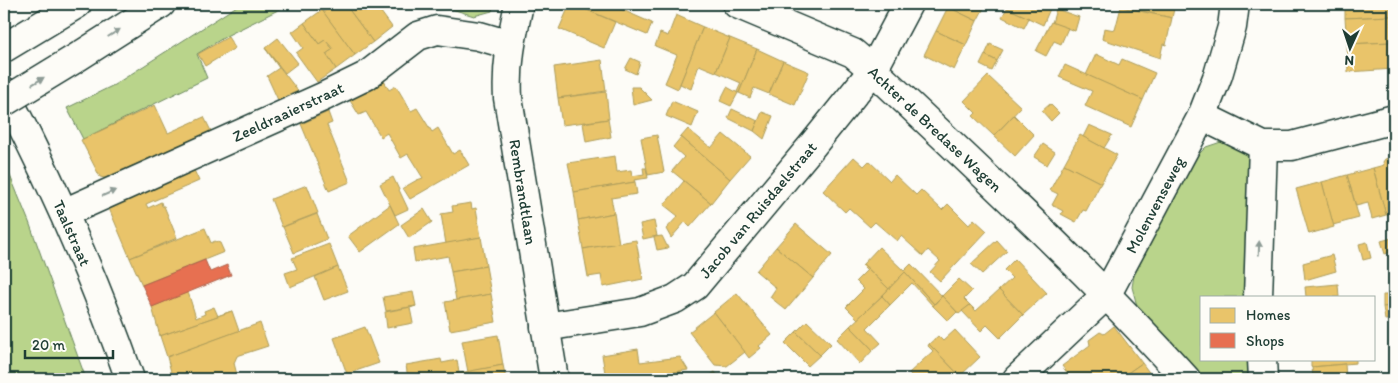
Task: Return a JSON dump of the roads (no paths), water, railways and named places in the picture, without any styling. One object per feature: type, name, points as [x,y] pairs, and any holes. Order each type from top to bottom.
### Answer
[{"type":"main road","points":[[4,48],[77,4]]},
{"type":"main road","points":[[4,102],[161,4]]},
{"type":"main road","name":"Rembrandtlaan","points":[[519,4],[506,72],[508,98],[554,379]]},
{"type":"main road","name":"Achter de Bredase Wagen","points":[[737,4],[853,53],[1060,247],[1107,294]]},
{"type":"main road","name":"Jacob van Ruisdaelstraat","points":[[545,328],[640,312],[675,300],[695,286],[873,70],[908,4]]},
{"type":"main road","name":"Molenvenseweg","points":[[1018,379],[1107,294],[1202,116],[1218,75],[1232,27],[1235,4]]},
{"type":"main road","name":"Zeeldraaierstraat","points":[[64,213],[366,76],[418,36],[437,30],[479,36],[510,45]]},
{"type":"main road","name":"Taalstraat","points":[[4,91],[64,213],[109,318],[130,379]]},
{"type":"main road","points":[[1202,116],[1263,146],[1292,146],[1394,119]]},
{"type":"main road","points":[[1258,296],[1263,146]]},
{"type":"main road","points":[[1107,294],[1186,379]]},
{"type":"main road","points":[[1262,360],[1263,379]]}]
